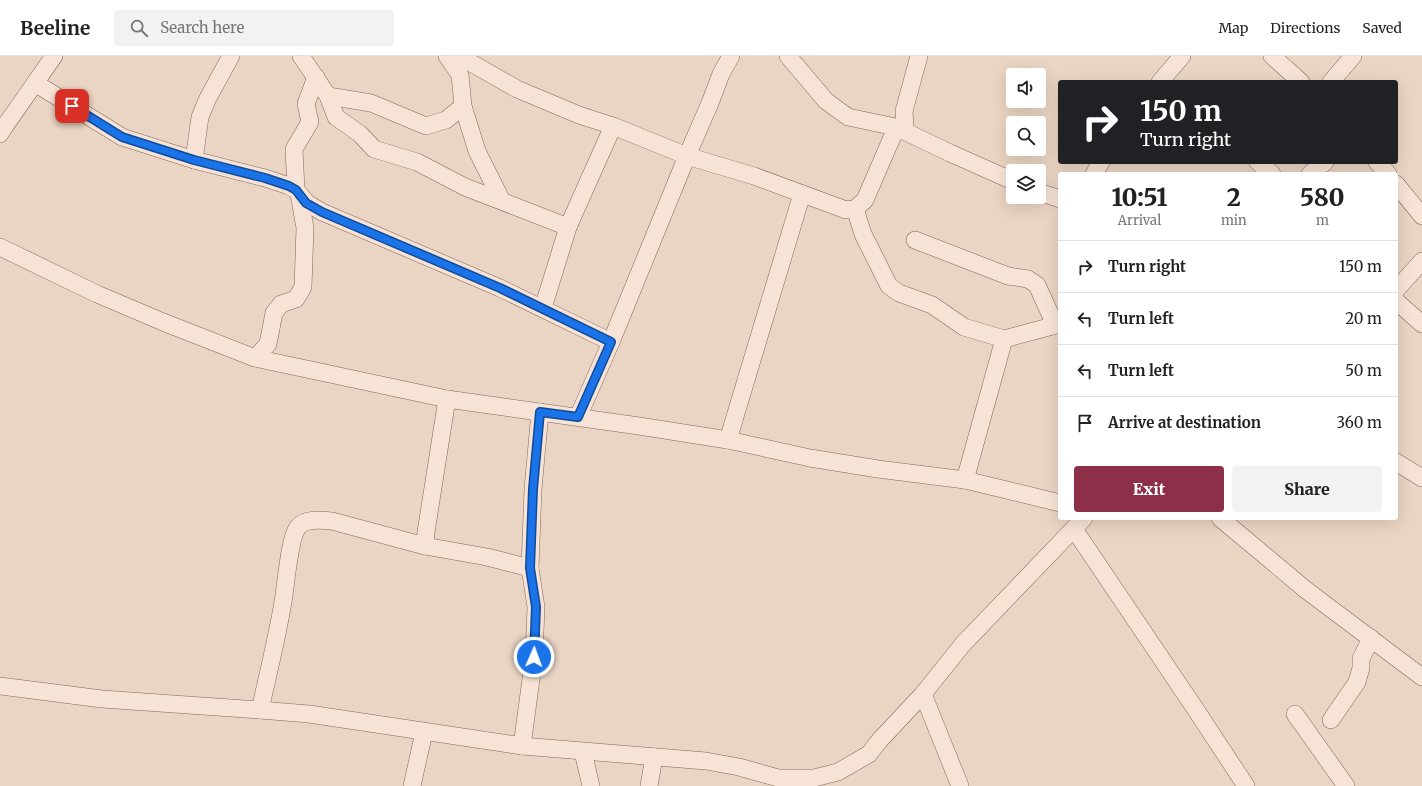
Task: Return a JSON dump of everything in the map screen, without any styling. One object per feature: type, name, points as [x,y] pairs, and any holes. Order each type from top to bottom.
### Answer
[{"type":"street","points":[[0,134],[54,56]]},
{"type":"street","points":[[194,160],[200,117],[208,98],[231,56]]},
{"type":"street","points":[[301,56],[328,96],[336,117],[360,134],[374,149],[417,162],[465,187],[568,227]]},
{"type":"street","points":[[447,56],[460,75],[463,106],[477,151],[502,201]]},
{"type":"street","points":[[459,56],[517,89],[579,115],[613,126],[687,156],[754,176],[846,210],[855,209],[865,200],[893,136],[896,132],[905,129]]},
{"type":"street","points":[[578,417],[611,342],[721,74],[731,56]]},
{"type":"street","points":[[788,56],[826,101],[848,117],[905,129]]},
{"type":"street","points":[[919,56],[904,111],[904,131],[1006,178]]},
{"type":"street","points":[[1165,80],[1182,56]]},
{"type":"street","points":[[1272,56],[1299,80]]},
{"type":"street","points":[[1333,80],[1353,56]]},
{"type":"street","points":[[255,358],[268,344],[274,313],[281,304],[296,299],[303,287],[305,228],[297,192],[294,149],[310,122],[306,104],[316,77]]},
{"type":"street","points":[[35,83],[122,137],[194,160],[265,178],[289,186],[297,192],[306,203],[322,212],[500,288],[611,342]]},
{"type":"street","points":[[328,96],[371,103],[426,126],[446,120],[463,106]]},
{"type":"street","points":[[543,308],[568,227],[613,126]]},
{"type":"street","points":[[1260,164],[1270,172]]},
{"type":"street","points":[[1312,172],[1322,164]]},
{"type":"street","points":[[1379,164],[1386,172]]},
{"type":"street","points":[[1398,186],[1422,216]]},
{"type":"street","points":[[728,440],[802,194]]},
{"type":"street","points":[[1046,194],[1058,198]]},
{"type":"street","points":[[855,209],[863,234],[889,286],[900,293],[932,305],[964,327],[1004,339],[1057,324],[1037,285],[1028,279],[1008,276],[915,240]]},
{"type":"street","points":[[0,247],[97,294],[255,358],[447,399],[728,440],[810,458],[878,469],[965,480],[1058,503]]},
{"type":"street","points":[[1398,288],[1422,261]]},
{"type":"street","points":[[1398,303],[1422,324]]},
{"type":"street","points":[[965,480],[1004,339]]},
{"type":"street","points":[[425,546],[447,399]]},
{"type":"street","points":[[522,746],[534,650],[536,607],[530,568],[533,489],[540,412]]},
{"type":"street","points":[[1398,463],[1422,478]]},
{"type":"street","points":[[260,710],[284,602],[293,537],[298,527],[305,522],[317,520],[332,521],[425,546],[487,557],[530,568]]},
{"type":"street","points":[[1222,520],[1306,590],[1422,677]]},
{"type":"street","points":[[0,686],[102,699],[309,714],[522,746],[706,761],[758,779],[778,778],[815,782],[838,772],[870,754],[879,741],[923,694],[963,644],[1079,523],[1196,710],[1246,786]]},
{"type":"street","points":[[1331,720],[1357,682],[1361,668],[1361,659],[1371,638]]},
{"type":"street","points":[[923,694],[960,786]]},
{"type":"street","points":[[1295,714],[1346,786]]},
{"type":"street","points":[[412,786],[424,732]]},
{"type":"street","points":[[583,752],[591,786]]},
{"type":"street","points":[[649,786],[654,757]]},
{"type":"route","points":[[72,106],[122,137],[194,160],[265,178],[289,186],[296,190],[306,203],[322,212],[500,288],[611,342],[578,417],[540,412],[533,489],[530,568],[536,607],[534,657]]}]
